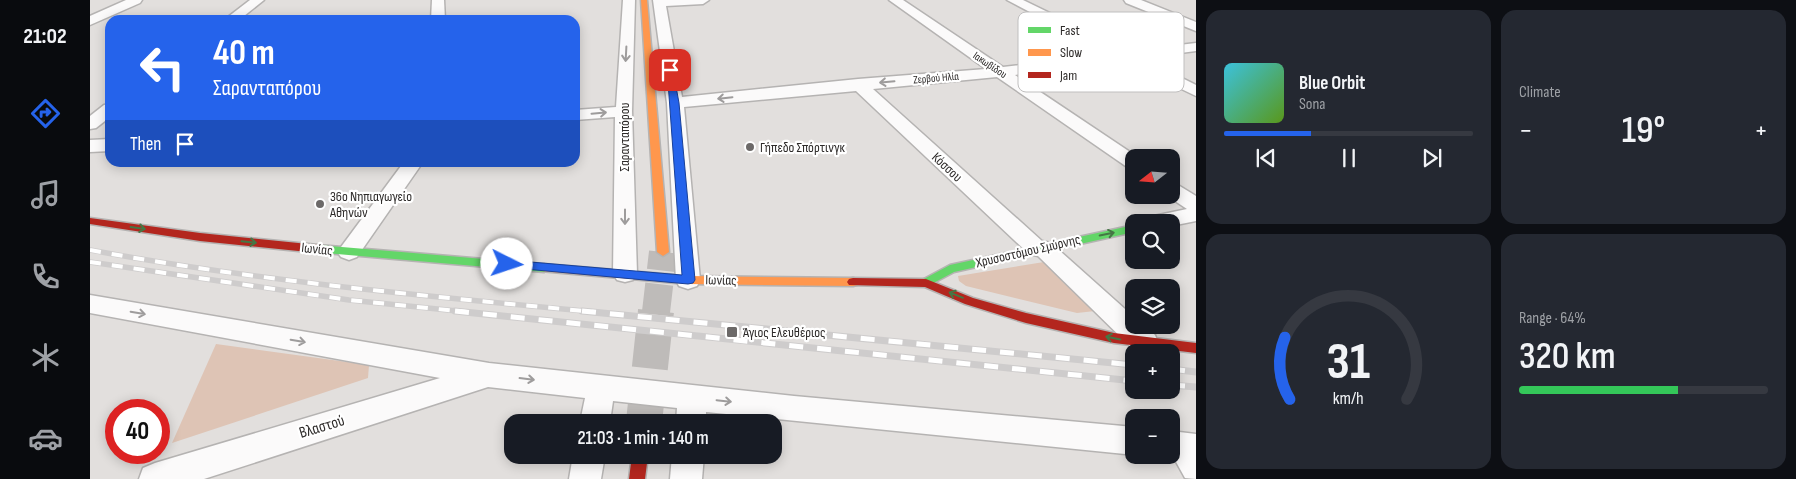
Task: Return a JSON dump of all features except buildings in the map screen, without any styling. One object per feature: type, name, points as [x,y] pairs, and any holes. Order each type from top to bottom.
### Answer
[{"type":"street","points":[[90,21],[136,0]]},
{"type":"street","points":[[238,15],[258,0]]},
{"type":"street","points":[[438,0],[438,15]]},
{"type":"street","name":"Σαρανταπόρου","points":[[625,274],[624,111],[628,0]]},
{"type":"street","points":[[688,280],[674,103],[654,1],[703,0]]},
{"type":"street","name":"Ιακωβίδου","points":[[895,0],[1018,84]]},
{"type":"street","points":[[1013,0],[1037,12]]},
{"type":"street","points":[[1130,0],[1159,12]]},
{"type":"street","name":"Σαρανταπόρου","points":[[654,1],[663,252]]},
{"type":"street","points":[[1184,22],[1196,27]]},
{"type":"street","name":"Ζερβού Ηλία","points":[[674,103],[1018,70]]},
{"type":"street","name":"Κόσσου","points":[[858,84],[1145,343]]},
{"type":"street","points":[[1184,85],[1196,91]]},
{"type":"street","name":"Ιακωβίδου","points":[[1029,92],[1125,157]]},
{"type":"street","points":[[580,115],[624,111]]},
{"type":"street","points":[[90,124],[105,113]]},
{"type":"street","points":[[90,146],[105,145]]},
{"type":"street","points":[[349,252],[410,167]]},
{"type":"street","points":[[1180,195],[1196,206]]},
{"type":"street","points":[[1180,217],[1196,214]]},
{"type":"street","name":"Ιωνίας","points":[[90,221],[200,237],[349,252],[688,280],[926,283],[969,301],[1026,318],[1145,343],[1196,348]]},
{"type":"street","name":"Χρυσοστόμου Σμύρνης","points":[[926,283],[950,269],[1125,230]]},
{"type":"street","points":[[90,304],[489,375],[601,388],[692,410],[1125,440]]},
{"type":"street","name":"Βλαστού","points":[[155,479],[489,375]]},
{"type":"street","points":[[596,414],[601,388]]},
{"type":"street","points":[[585,479],[588,464]]},
{"type":"street","points":[[637,479],[639,464]]},
{"type":"street","points":[[686,479],[687,464]]},
{"type":"shaded area","points":[[1044,262],[1095,311],[1077,313],[966,286],[959,281],[958,276]]},
{"type":"shaded area","points":[[216,344],[369,365],[368,378],[172,443]]},
{"type":"tunnel","points":[[656,312],[663,252]]},
{"type":"tunnel","points":[[645,414],[656,311]]},
{"type":"railway","points":[[90,250],[216,271],[279,279],[405,294],[595,312]]},
{"type":"railway","points":[[90,262],[349,300],[467,312]]},
{"type":"railway","points":[[455,311],[1125,380]]},
{"type":"railway","points":[[582,311],[1125,364]]},
{"type":"railway","points":[[1180,370],[1196,372]]},
{"type":"railway","points":[[1180,386],[1196,387]]},
{"type":"traffic: fast","points":[[926,283],[950,269],[1125,230]]},
{"type":"traffic: fast","points":[[318,249],[544,268]]},
{"type":"traffic: slow","points":[[644,0],[663,252]]},
{"type":"traffic: slow","points":[[544,268],[688,280],[853,282]]},
{"type":"traffic: jam","points":[[90,221],[200,237],[318,249]]},
{"type":"traffic: jam","points":[[853,282],[926,283],[969,301],[1026,318],[1114,338],[1196,348]]},
{"type":"traffic: jam","points":[[637,479],[639,464]]},
{"type":"place","name":"Γήπεδο Σπόρτινγκ","points":[[750,147]]},
{"type":"place","name":"36ο Νηπιαγωγείο Αθηνών","points":[[320,204]]},
{"type":"place","name":"Άγιος Ελευθέριος","points":[[732,332]]},
{"type":"route","points":[[507,264],[688,280],[670,70]]}]
